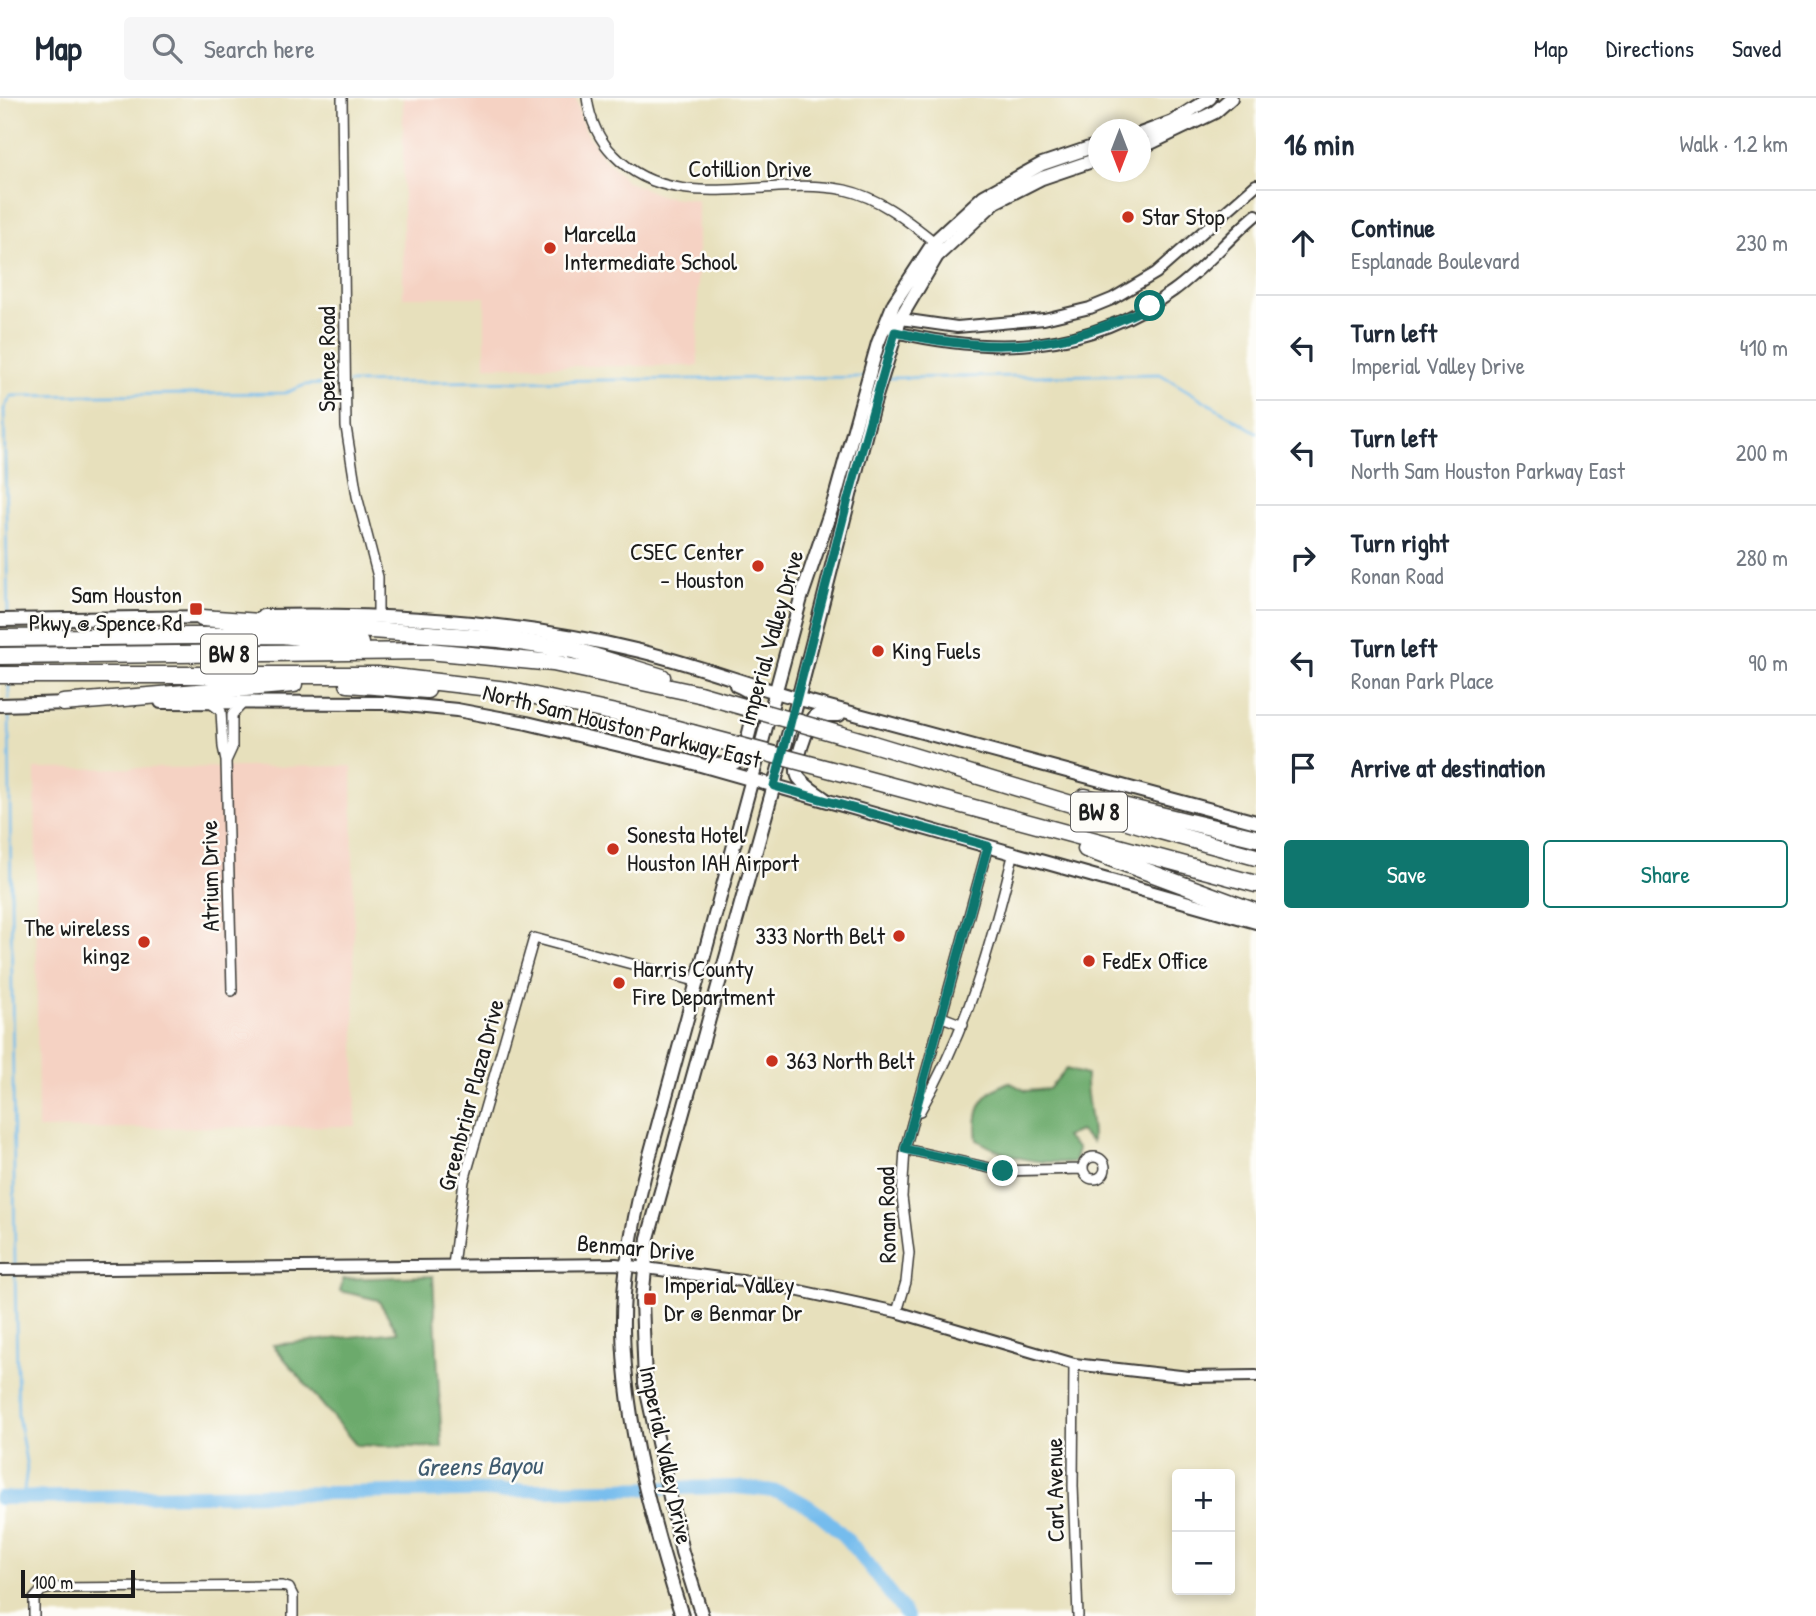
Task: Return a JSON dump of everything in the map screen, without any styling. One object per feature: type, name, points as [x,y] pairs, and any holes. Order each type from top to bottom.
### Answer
[{"type":"highway","points":[[202,618],[499,639],[573,650],[648,671],[699,694]]},
{"type":"highway","points":[[0,638],[281,635],[429,651]]},
{"type":"highway","name":"North Sam Houston Parkway East","points":[[0,656],[429,651],[553,663],[699,694],[1256,857]]},
{"type":"highway","name":"North Sam Houston Parkway East","points":[[0,675],[377,675],[446,681],[567,701],[1256,884]]},
{"type":"highway","points":[[63,704],[265,685],[342,684],[567,701]]},
{"type":"highway","points":[[943,764],[974,768],[1256,838]]},
{"type":"highway","points":[[1005,818],[1256,912]]},
{"type":"main road","points":[[1151,143],[1215,112],[1231,98]]},
{"type":"main road","points":[[1151,130],[1172,122],[1209,99],[1215,112]]},
{"type":"main road","name":"Imperial Valley Drive","points":[[702,1616],[659,1454],[647,1391],[642,1337],[645,1266],[659,1193],[774,786],[837,548],[887,320],[912,271],[988,200],[1042,164],[1088,148]]},
{"type":"main road","name":"Imperial Valley Drive","points":[[988,200],[1042,177],[1088,162]]},
{"type":"main road","name":"Imperial Valley Drive","points":[[879,360],[939,245]]},
{"type":"main road","name":"Imperial Valley Drive","points":[[682,1616],[654,1517],[629,1394],[623,1327],[627,1265],[645,1177],[801,598],[870,393]]},
{"type":"main road","points":[[820,542],[837,548]]},
{"type":"main road","points":[[0,620],[379,616],[570,636],[642,652],[798,699],[1256,822]]},
{"type":"main road","points":[[683,760],[724,765],[741,758],[752,721],[753,699],[748,691],[722,676]]},
{"type":"main road","name":"North Sam Houston Parkway East","points":[[0,705],[244,701],[385,703],[457,710],[683,760],[1256,922]]},
{"type":"main road","points":[[831,803],[799,779],[796,771],[809,722],[816,715],[825,714],[871,718]]},
{"type":"main road","points":[[708,946],[726,951]]},
{"type":"main road","points":[[629,1394],[647,1391]]},
{"type":"street","name":"Spence Road","points":[[342,98],[346,427],[351,462],[378,577],[379,616]]},
{"type":"street","name":"Cotillion Drive","points":[[587,98],[594,128],[604,145],[621,163],[647,181],[685,189],[815,187],[846,191],[886,205],[939,245]]},
{"type":"street","points":[[1256,185],[1218,216],[1189,247],[1139,285],[1090,308],[1044,319],[942,327],[901,317],[887,320],[895,332],[977,347],[1031,345],[1101,329],[1150,306],[1184,282],[1256,215]]},
{"type":"street","points":[[1139,285],[1150,306]]},
{"type":"street","name":"Atrium Drive","points":[[208,701],[221,711],[226,761],[232,991]]},
{"type":"street","name":"Atrium Drive","points":[[226,761],[232,748],[232,715],[244,701]]},
{"type":"street","name":"Ronan Road","points":[[897,1312],[906,1282],[909,1253],[902,1197],[905,1149],[916,1118],[988,846]]},
{"type":"street","name":"Ronan Road","points":[[916,1118],[948,1062],[976,990],[1014,852]]},
{"type":"street","name":"Greenbriar Plaza Drive","points":[[453,1265],[464,1181],[534,938],[699,982]]},
{"type":"street","points":[[942,1017],[963,1025]]},
{"type":"street","points":[[905,1149],[1003,1171],[1082,1169]]},
{"type":"street","name":"Benmar Drive","points":[[0,1270],[453,1265],[645,1266],[772,1285],[897,1312],[1074,1364],[1189,1377],[1256,1376]]},
{"type":"street","name":"Carl Avenue","points":[[1074,1364],[1073,1486],[1079,1616]]},
{"type":"street","points":[[34,1616],[34,1599],[42,1590],[53,1588],[289,1588],[293,1596],[293,1616]]},
{"type":"shaded area","name":"Marcella Intermediate School","points":[[403,98],[576,98],[584,128],[602,156],[626,181],[662,196],[698,200],[698,366],[485,366],[485,297],[403,297]]},
{"type":"shaded area","points":[[352,766],[356,1126],[38,1129],[35,769]]},
{"type":"green space","points":[[1066,1069],[1086,1075],[1091,1124],[1092,1142],[1079,1131],[1065,1137],[1078,1149],[1074,1162],[1024,1159],[1000,1152],[977,1140],[976,1120],[981,1104],[999,1086],[1009,1082],[1026,1091],[1049,1089]]},
{"type":"green space","points":[[433,1276],[442,1448],[356,1445],[273,1345],[398,1332],[378,1300],[340,1291],[343,1279]]},
{"type":"waterway","points":[[887,378],[1160,374],[1256,432]]},
{"type":"waterway","points":[[348,383],[863,377]]},
{"type":"waterway","points":[[8,615],[4,409],[11,396],[285,393],[305,385],[342,383]]},
{"type":"waterway","points":[[9,681],[9,699]]},
{"type":"waterway","points":[[9,709],[15,1266]]},
{"type":"waterway","points":[[15,1273],[18,1416],[27,1468],[23,1497]]},
{"type":"waterway","name":"Greens Bayou","points":[[0,1498],[738,1487],[765,1490],[781,1493],[801,1502],[836,1528],[867,1563],[907,1616]]},
{"type":"place","name":"Star Stop","points":[[1128,217]]},
{"type":"place","name":"Marcella Intermediate School","points":[[550,248]]},
{"type":"place","name":"CSEC Center - Houston","points":[[758,566]]},
{"type":"place","name":"Sam Houston Pkwy @ Spence Rd","points":[[196,609]]},
{"type":"place","name":"King Fuels","points":[[878,651]]},
{"type":"place","name":"Sonesta Hotel Houston IAH Airport","points":[[613,849]]},
{"type":"place","name":"333 North Belt","points":[[899,936]]},
{"type":"place","name":"The wireless kingz","points":[[144,942]]},
{"type":"place","name":"FedEx Office","points":[[1089,961]]},
{"type":"place","name":"Harris County Fire Department","points":[[619,983]]},
{"type":"place","name":"363 North Belt","points":[[772,1061]]},
{"type":"place","name":"Imperial Valley Dr @ Benmar Dr","points":[[650,1299]]},
{"type":"route","points":[[1003,1171],[905,1149],[916,1118],[988,846],[774,786],[847,503],[895,332],[977,347],[1031,345],[1054,342],[1101,329],[1150,306]]}]
